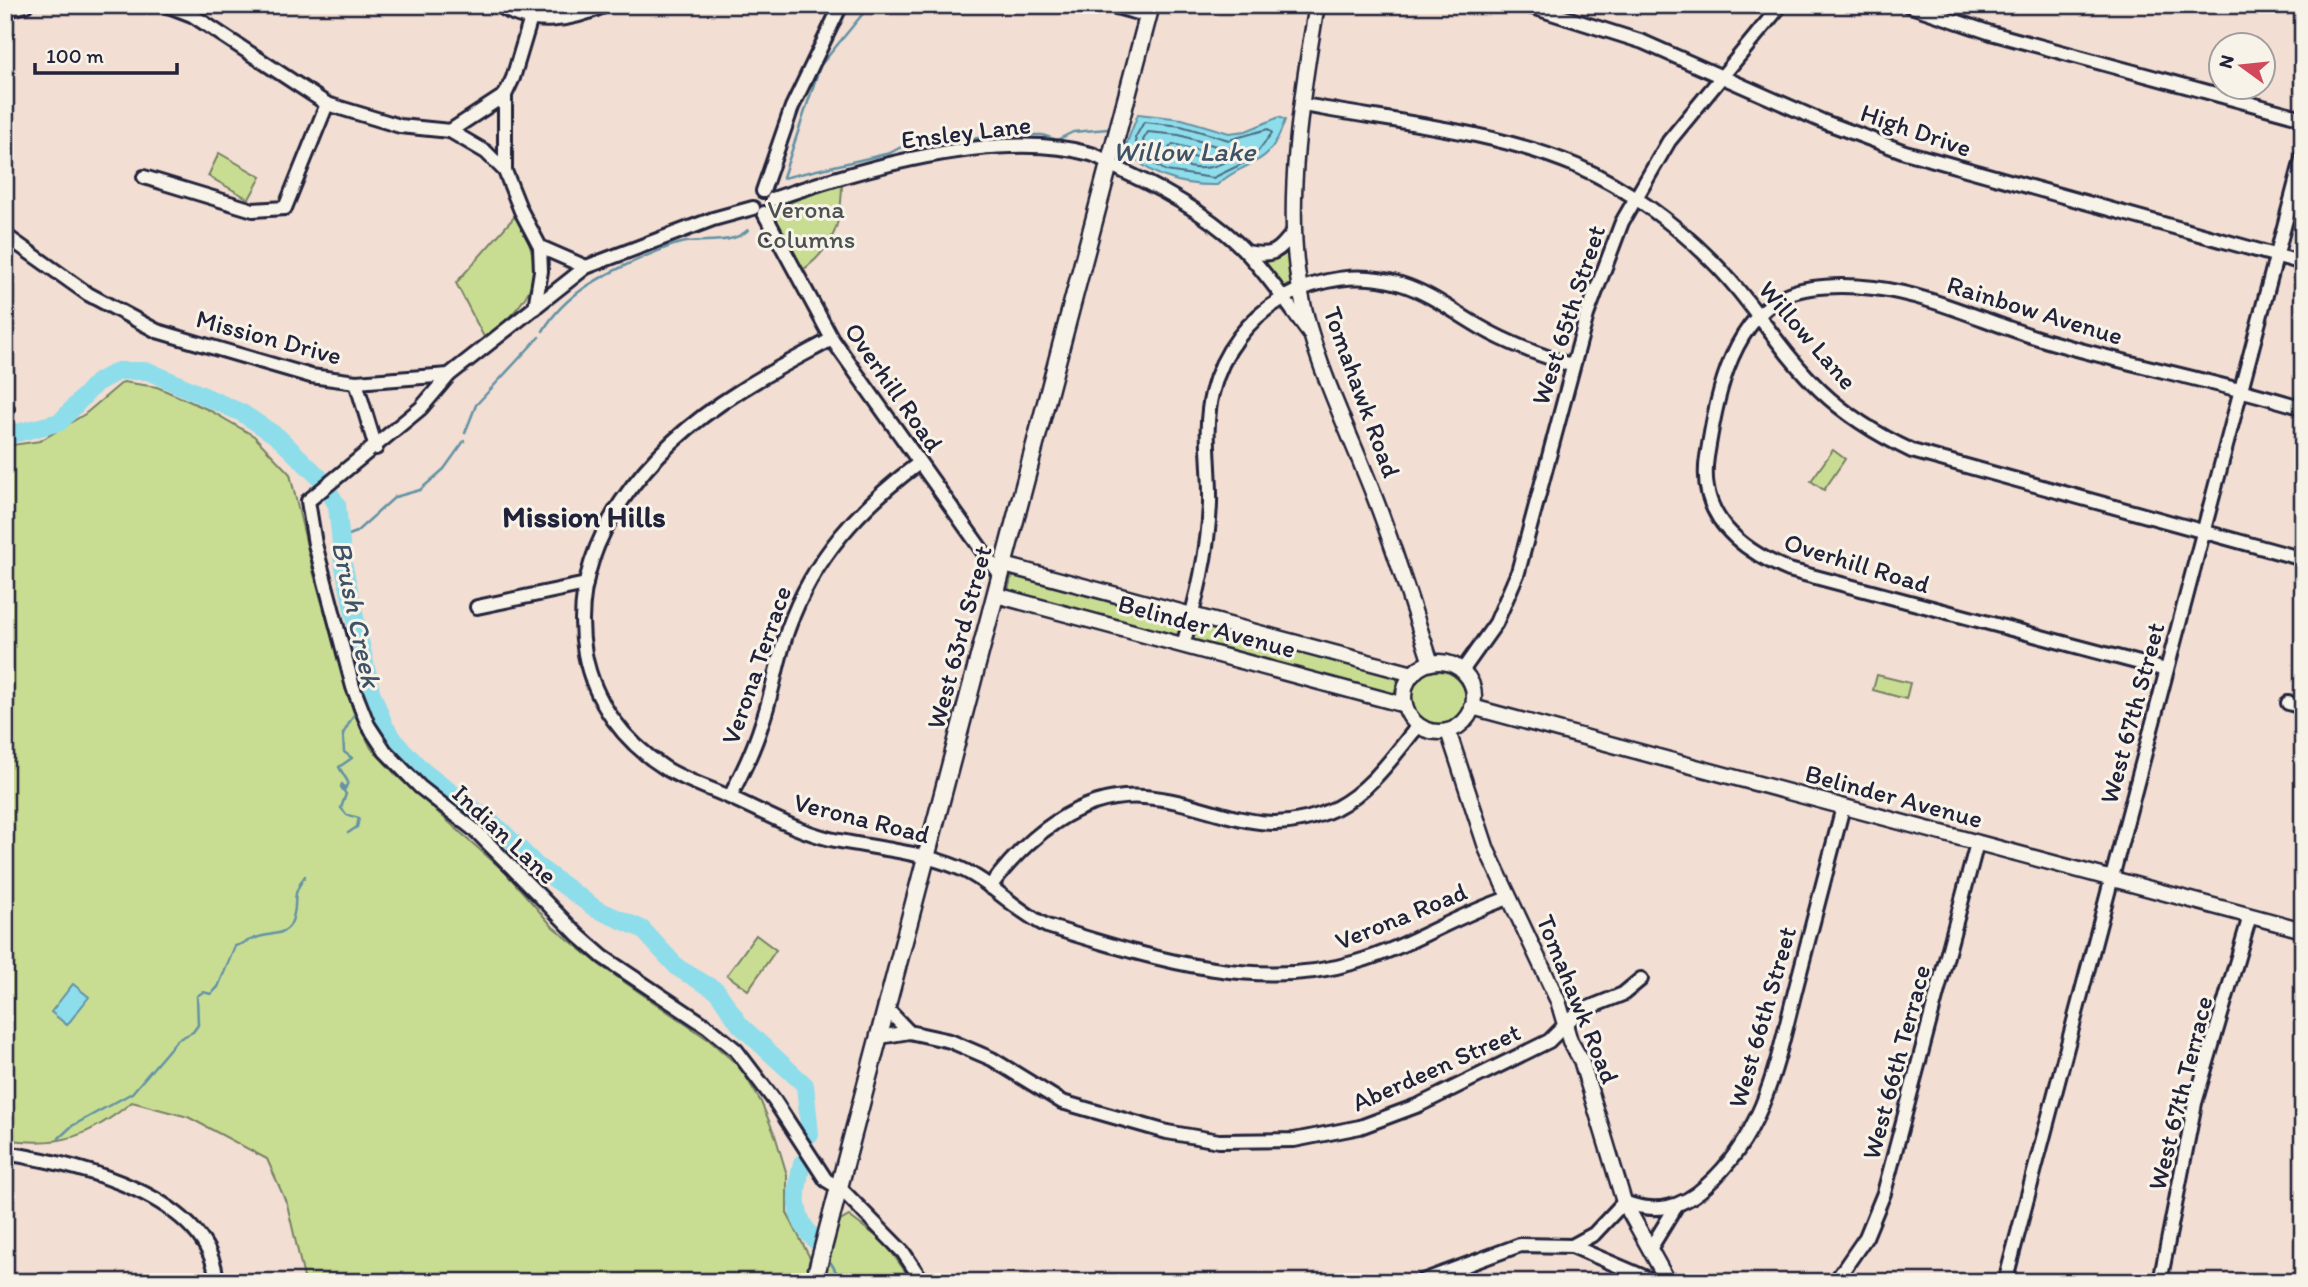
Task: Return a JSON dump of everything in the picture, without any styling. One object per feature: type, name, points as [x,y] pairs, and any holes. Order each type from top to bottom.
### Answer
[{"type":"main road","name":"West 63rd Street","points":[[814,1282],[841,1189],[1150,10]]},
{"type":"street","points":[[5,11],[26,5]]},
{"type":"street","points":[[166,5],[193,10],[327,104],[400,126],[450,131],[486,152],[505,171],[540,247],[541,271],[535,308]]},
{"type":"street","points":[[499,5],[531,18],[562,19],[606,5]]},
{"type":"street","points":[[449,375],[586,267],[688,228],[759,211],[768,195],[792,107],[841,5]]},
{"type":"street","points":[[1109,5],[1150,10]]},
{"type":"street","name":"Tomahawk Road","points":[[1317,5],[1298,143],[1294,231],[1299,287],[1310,334],[1386,527],[1431,663]]},
{"type":"street","name":"High Drive","points":[[1526,5],[1643,42],[1905,152],[2303,263]]},
{"type":"street","name":"West 65th Street","points":[[1462,671],[1496,623],[1514,584],[1603,265],[1635,199],[1670,141],[1781,5]]},
{"type":"street","points":[[1908,5],[1992,33],[2303,118]]},
{"type":"street","points":[[505,171],[505,95],[513,78],[531,18]]},
{"type":"street","points":[[450,131],[505,95]]},
{"type":"street","points":[[144,177],[253,210],[285,208],[327,104]]},
{"type":"street","name":"Willow Lane","points":[[1304,105],[1471,135],[1536,152],[1579,167],[1635,199],[1713,262],[1818,389],[1858,421],[1885,438],[1927,457],[2303,559]]},
{"type":"street","name":"Ensley Lane","points":[[768,195],[889,164],[982,150],[1048,146],[1090,153],[1165,193],[1204,218],[1245,252],[1310,334]]},
{"type":"street","name":"West 67th Street","points":[[2005,1282],[2303,155]]},
{"type":"street","name":"Overhill Road","points":[[759,211],[832,339],[919,463],[1002,571]]},
{"type":"street","points":[[1245,252],[1264,255],[1280,250],[1294,231]]},
{"type":"street","name":"Mission Drive","points":[[5,235],[88,294],[157,331],[310,376],[356,382],[449,375]]},
{"type":"street","points":[[540,247],[586,267]]},
{"type":"street","points":[[1184,645],[1200,582],[1209,521],[1208,418],[1212,391],[1233,344],[1256,317],[1299,287],[1340,278],[1363,277],[1402,284],[1424,292],[1503,339],[1573,366]]},
{"type":"street","name":"Rainbow Avenue","points":[[1758,314],[1782,296],[1831,285],[1875,289],[1919,299],[2050,342],[2303,408]]},
{"type":"street","name":"Overhill Road","points":[[1758,314],[1740,339],[1727,372],[1706,465],[1710,503],[1725,529],[1737,541],[1754,554],[1789,570],[2166,670]]},
{"type":"street","name":"Verona Road","points":[[832,339],[739,392],[665,451],[623,499],[606,526],[586,584],[582,638],[586,661],[603,703],[631,742],[667,769],[816,835],[926,858],[958,868],[990,887],[1031,918],[1071,933],[1215,970],[1273,975],[1305,974],[1358,962],[1472,910],[1509,898]]},
{"type":"street","name":"Indian Lane","points":[[449,375],[421,408],[376,448],[308,501],[316,544],[354,687],[369,725],[398,766],[477,832],[579,936],[603,957],[708,1027],[736,1050],[774,1100],[826,1180],[841,1189],[903,1252],[923,1282]]},
{"type":"street","points":[[356,382],[376,448]]},
{"type":"street","name":"Verona Terrace","points":[[730,797],[762,723],[788,630],[811,578],[852,521],[883,491],[919,463]]},
{"type":"street","points":[[1002,571],[1413,674]]},
{"type":"street","points":[[477,607],[586,584]]},
{"type":"street","name":"Belinder Avenue","points":[[996,595],[1405,705]]},
{"type":"street","points":[[1431,663],[1452,665],[1462,671],[1472,687],[1472,707],[1459,726],[1448,731],[1428,730],[1418,726],[1405,705],[1407,683],[1413,674],[1431,663]]},
{"type":"street","points":[[2288,703],[2303,707]]},
{"type":"street","name":"Belinder Avenue","points":[[1472,707],[2303,930]]},
{"type":"street","points":[[990,887],[1009,862],[1049,827],[1082,806],[1104,799],[1145,797],[1252,822],[1290,822],[1312,818],[1360,792],[1418,726]]},
{"type":"street","name":"Tomahawk Road","points":[[1448,731],[1474,816],[1558,1001],[1565,1025],[1581,1060],[1624,1202],[1668,1282]]},
{"type":"street","name":"West 66th Street","points":[[1650,1250],[1675,1208],[1701,1191],[1727,1167],[1753,1129],[1763,1107],[1843,807]]},
{"type":"street","name":"West 66th Terrace","points":[[1835,1282],[1866,1237],[1884,1193],[1977,843]]},
{"type":"street","name":"West 67th Terrace","points":[[2160,1282],[2195,1103],[2250,916]]},
{"type":"street","name":"Aberdeen Street","points":[[880,1037],[909,1032],[975,1050],[1041,1091],[1082,1110],[1188,1137],[1259,1142],[1335,1133],[1391,1117],[1549,1041],[1578,1012],[1623,994],[1641,979]]},
{"type":"street","points":[[887,1009],[909,1032]]},
{"type":"street","points":[[5,1153],[88,1172],[174,1211],[189,1222],[204,1240],[213,1259],[217,1282]]},
{"type":"street","points":[[1572,1246],[1594,1234],[1624,1202],[1638,1208],[1675,1208]]},
{"type":"street","points":[[1420,1282],[1520,1245],[1572,1246],[1656,1282]]},
{"type":"green space","points":[[219,153],[261,177],[249,199],[208,176]]},
{"type":"green space","name":"Verona Columns","points":[[842,180],[838,221],[829,243],[812,263],[800,272],[775,220],[780,207]]},
{"type":"green space","points":[[516,215],[532,254],[534,270],[531,284],[515,311],[485,339],[456,283]]},
{"type":"green space","points":[[1289,250],[1293,283],[1284,287],[1265,264],[1268,259]]},
{"type":"green space","points":[[123,382],[157,387],[209,410],[254,436],[290,474],[313,571],[353,711],[371,748],[397,776],[506,873],[553,927],[601,966],[709,1040],[740,1067],[761,1102],[775,1135],[787,1175],[787,1213],[810,1258],[804,1282],[305,1282],[287,1204],[267,1159],[188,1117],[132,1102],[102,1123],[73,1137],[42,1142],[5,1139],[5,446],[40,441],[85,414]]},
{"type":"green space","points":[[1833,450],[1845,459],[1824,490],[1811,481]]},
{"type":"green space","points":[[1019,575],[1181,619],[1181,629],[1177,638],[1008,591],[1011,578]]},
{"type":"green space","points":[[1200,624],[1396,676],[1398,684],[1393,695],[1192,642],[1194,629]]},
{"type":"green space","points":[[1433,671],[1443,671],[1458,679],[1464,688],[1464,710],[1458,719],[1443,727],[1433,727],[1415,715],[1410,704],[1410,694],[1422,676]]},
{"type":"green space","points":[[1877,675],[1910,683],[1906,699],[1873,690]]},
{"type":"green space","points":[[756,935],[776,950],[748,990],[727,975]]},
{"type":"green space","points":[[849,1216],[884,1242],[913,1282],[822,1282],[837,1223]]},
{"type":"water","name":"Willow Lake","points":[[1138,114],[1182,119],[1229,133],[1246,131],[1279,117],[1285,120],[1278,137],[1264,156],[1217,185],[1204,185],[1165,177],[1153,172],[1133,156],[1126,145]]},
{"type":"water","points":[[73,984],[89,997],[67,1025],[51,1012]]},
{"type":"waterway","points":[[783,177],[820,66],[870,5]]},
{"type":"waterway","points":[[783,178],[890,153],[918,138],[958,140],[1042,135],[1057,140],[1073,132],[1108,129]]},
{"type":"waterway","points":[[543,331],[563,305],[616,270],[676,244],[727,240],[748,230]]},
{"type":"waterway","points":[[465,433],[476,405],[539,337]]},
{"type":"waterway","name":"Brush Creek","points":[[5,436],[60,422],[96,383],[118,371],[148,371],[242,413],[278,437],[320,478],[337,505],[343,563],[371,691],[385,727],[397,744],[424,772],[501,830],[537,866],[596,909],[642,929],[678,968],[717,991],[740,1025],[805,1085],[810,1134]]},
{"type":"waterway","points":[[340,539],[356,532],[395,497],[420,490],[444,469],[464,441]]},
{"type":"waterway","points":[[363,701],[371,691]]},
{"type":"waterway","points":[[348,833],[357,827],[359,818],[347,815],[341,808],[346,794],[341,787],[342,784],[345,789],[348,782],[339,767],[352,758],[344,752],[343,734],[357,709]]},
{"type":"waterway","points":[[59,1138],[72,1126],[132,1093],[177,1040],[193,1032],[198,1025],[197,996],[203,992],[211,994],[218,987],[235,946],[287,929],[295,911],[297,890],[305,876]]},
{"type":"waterway","name":"Brush Creek","points":[[802,1163],[797,1205],[802,1223],[816,1241]]},
{"type":"waterway","name":"Brush Creek","points":[[831,1263],[842,1282]]},
{"type":"district","name":"Mission Hills","points":[[584,517]]}]
